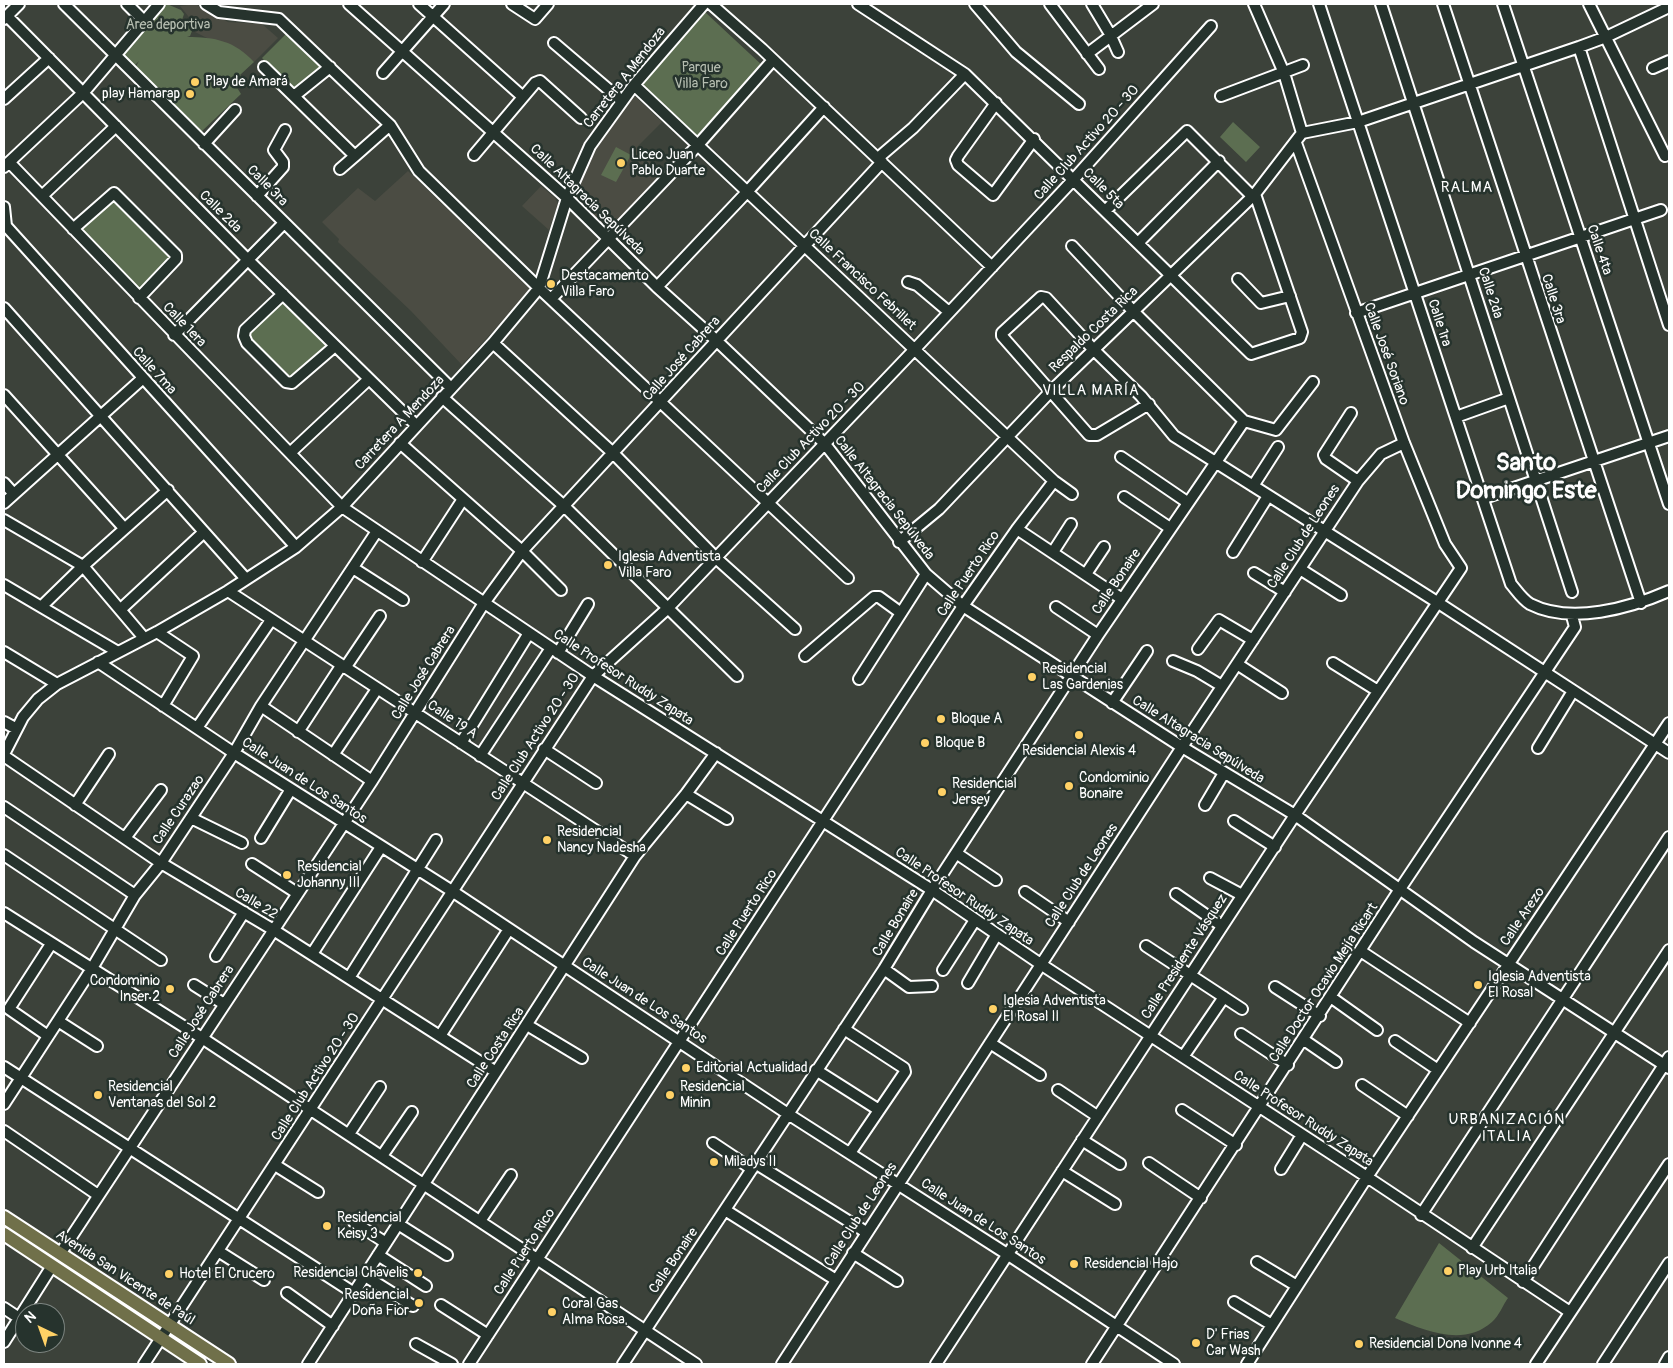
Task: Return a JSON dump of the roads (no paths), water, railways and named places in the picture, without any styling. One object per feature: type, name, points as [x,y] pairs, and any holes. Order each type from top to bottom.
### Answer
[{"type":"main road","name":"Avenida San Vicente de Paúl","points":[[4,1217],[230,1364]]},
{"type":"main road","points":[[4,1234],[199,1364]]},
{"type":"street","points":[[5,18],[19,4]]},
{"type":"street","name":"Calle 3ra","points":[[64,4],[451,388]]},
{"type":"street","points":[[126,4],[144,21]]},
{"type":"street","points":[[6,164],[84,92],[159,4]]},
{"type":"street","name":"Calle Altagracia Sepúlveda","points":[[349,4],[567,198],[657,287],[717,340],[825,444],[899,542],[926,574],[963,606],[1112,703],[1295,815],[1508,965],[1614,1033],[1668,1063]]},
{"type":"street","points":[[419,4],[523,97]]},
{"type":"street","points":[[384,73],[444,4]]},
{"type":"street","points":[[512,4],[534,19],[548,4]]},
{"type":"street","name":"Carretera A Mendoza","points":[[4,755],[15,728],[38,699],[57,684],[158,632],[228,591],[296,547],[342,507],[493,343],[539,288],[567,198],[590,146],[634,85],[704,4]]},
{"type":"street","points":[[711,4],[824,107],[992,267]]},
{"type":"street","name":"Calle 5ta","points":[[858,4],[965,74],[1034,139],[1170,276],[1251,354],[1302,336],[1290,296]]},
{"type":"street","points":[[975,4],[1016,52],[1079,104]]},
{"type":"street","points":[[1050,4],[1099,69]]},
{"type":"street","points":[[1092,4],[1110,34],[1118,52]]},
{"type":"street","points":[[1254,4],[1284,73],[1302,133],[1358,122],[1579,47],[1606,37],[1669,7]]},
{"type":"street","name":"Calle 1ra","points":[[1320,4],[1511,584],[1530,604],[1572,616]]},
{"type":"street","name":"Calle 2da","points":[[1381,4],[1572,592]]},
{"type":"street","name":"Calle 3ra","points":[[1443,4],[1592,461],[1641,603]]},
{"type":"street","name":"Calle 4ta","points":[[1503,4],[1669,504]]},
{"type":"street","points":[[1588,4],[1665,156]]},
{"type":"street","points":[[210,5],[219,12],[279,19],[390,125],[419,171],[539,288],[848,578]]},
{"type":"street","points":[[1087,54],[1149,5]]},
{"type":"street","name":"Calle 2da","points":[[5,18],[84,92],[248,260],[416,425]]},
{"type":"street","name":"Calle Club Activo 20 - 30","points":[[144,1364],[240,1220],[522,782],[593,676],[667,609],[767,502],[825,444],[1074,179],[1211,26]]},
{"type":"street","points":[[554,43],[622,101]]},
{"type":"street","points":[[1579,47],[1669,325]]},
{"type":"street","points":[[4,99],[49,58]]},
{"type":"street","points":[[551,299],[697,146],[773,60]]},
{"type":"street","points":[[1653,68],[1669,62]]},
{"type":"street","points":[[1221,96],[1303,65]]},
{"type":"street","points":[[264,67],[355,156]]},
{"type":"street","points":[[294,96],[330,67]]},
{"type":"street","name":"Calle José Cabrera","points":[[60,1254],[272,929],[372,781],[484,603],[522,550],[662,402],[806,245],[880,160],[965,74]]},
{"type":"street","points":[[474,155],[535,83],[540,81],[581,118]]},
{"type":"street","name":"Calle Francisco Febrillet","points":[[634,85],[697,146],[806,245],[1054,481],[1072,494]]},
{"type":"street","points":[[996,103],[956,160],[958,165],[993,195],[1034,139]]},
{"type":"street","points":[[657,287],[824,107]]},
{"type":"street","points":[[204,144],[234,110]]},
{"type":"street","points":[[340,169],[390,125]]},
{"type":"street","points":[[42,196],[116,126]]},
{"type":"street","points":[[257,196],[283,167],[283,162],[274,150],[285,130]]},
{"type":"street","points":[[1105,211],[1187,131],[1254,195],[1290,296],[1261,303],[1238,279]]},
{"type":"street","name":"Respaldo Costa Rica","points":[[899,542],[939,509],[1007,436],[1093,349],[1254,195],[1302,133]]},
{"type":"street","name":"Calle José Soriano","points":[[1296,143],[1404,443],[1445,544],[1461,568]]},
{"type":"street","points":[[1138,243],[1219,161]]},
{"type":"street","name":"Calle 1era","points":[[6,164],[42,196],[342,507]]},
{"type":"street","points":[[73,229],[114,193],[176,255],[176,259],[139,298]]},
{"type":"street","name":"Calle 7ma","points":[[4,207],[5,227],[296,547]]},
{"type":"street","points":[[1356,313],[1662,210]]},
{"type":"street","points":[[174,335],[284,223]]},
{"type":"street","points":[[1072,246],[1133,311],[1244,421],[1276,430],[1313,382]]},
{"type":"street","points":[[908,282],[917,285],[949,312]]},
{"type":"street","points":[[283,294],[245,330],[244,336],[247,343],[286,382],[292,383],[335,346]]},
{"type":"street","points":[[1149,404],[1093,436],[1089,435],[1002,334],[1044,296],[1093,349],[1149,404],[1174,436],[1437,602],[1669,753]]},
{"type":"street","points":[[4,308],[246,579]]},
{"type":"street","points":[[493,343],[613,453],[716,558],[795,629]]},
{"type":"street","points":[[4,502],[142,378]]},
{"type":"street","points":[[290,453],[369,379]]},
{"type":"street","points":[[4,395],[124,528]]},
{"type":"street","points":[[442,397],[564,506],[736,676]]},
{"type":"street","points":[[1456,417],[1509,398]]},
{"type":"street","points":[[1351,413],[1324,455],[1326,459],[1358,481]]},
{"type":"street","name":"Calle Bonaire","points":[[623,1364],[884,969],[932,890],[1098,635],[1244,421]]},
{"type":"street","points":[[1484,498],[1669,436]]},
{"type":"street","points":[[400,443],[522,550],[561,590]]},
{"type":"street","name":"Calle Club de Leones","points":[[782,1364],[1182,747],[1358,481],[1381,454],[1404,443]]},
{"type":"street","points":[[1253,486],[1278,448]]},
{"type":"street","points":[[1121,457],[1187,502]]},
{"type":"street","name":"Calle Puerto Rico","points":[[469,1364],[681,1042],[822,821],[963,606],[1017,529],[1054,481]]},
{"type":"street","points":[[4,483],[13,493]]},
{"type":"street","points":[[42,606],[124,528],[168,490]]},
{"type":"street","points":[[1233,552],[1268,496]]},
{"type":"street","points":[[1124,497],[1170,528]]},
{"type":"street","points":[[422,562],[464,499]]},
{"type":"street","name":"Calle Profesor Ruddy Zapata","points":[[342,507],[593,676],[932,890],[1042,965],[1570,1312]]},
{"type":"street","points":[[4,520],[83,566],[122,609],[144,638]]},
{"type":"street","points":[[1053,552],[1071,524]]},
{"type":"street","points":[[1017,529],[1122,599]]},
{"type":"street","name":"Calle Curazao","points":[[4,1104],[91,970],[135,895],[161,863],[191,818],[234,753],[261,706],[377,531]]},
{"type":"street","points":[[122,609],[204,532]]},
{"type":"street","points":[[1086,574],[1104,548]]},
{"type":"street","points":[[353,568],[403,600]]},
{"type":"street","name":"Calle Presidente Vásquez","points":[[936,1364],[1295,815],[1461,568]]},
{"type":"street","points":[[1300,569],[1341,595]]},
{"type":"street","points":[[1254,572],[1285,592]]},
{"type":"street","points":[[859,679],[926,574]]},
{"type":"street","points":[[4,585],[118,652]]},
{"type":"street","points":[[1572,616],[1641,603],[1669,590]]},
{"type":"street","name":"Calle 19 A","points":[[228,591],[635,856]]},
{"type":"street","points":[[805,656],[874,597],[879,598],[901,612]]},
{"type":"street","points":[[480,756],[588,604]]},
{"type":"street","points":[[1056,606],[1098,635]]},
{"type":"street","points":[[298,732],[380,616]]},
{"type":"street","name":"Calle Doctor Ocavio Mejía Ricart","points":[[1092,1364],[1362,952],[1400,890],[1574,627],[1572,616]]},
{"type":"street","points":[[197,728],[271,620]]},
{"type":"street","points":[[1198,649],[1219,620],[1253,640]]},
{"type":"street","points":[[158,632],[193,656],[163,706]]},
{"type":"street","points":[[461,743],[529,633]]},
{"type":"street","points":[[1112,703],[1146,651]]},
{"type":"street","points":[[4,652],[57,684]]},
{"type":"street","points":[[1173,661],[1197,671],[1222,686]]},
{"type":"street","name":"Calle Juan de Los Santos","points":[[98,662],[234,753],[343,824],[452,891],[788,1114],[1007,1254],[1174,1364]]},
{"type":"street","points":[[1332,663],[1378,691]]},
{"type":"street","points":[[1237,664],[1282,693]]},
{"type":"street","points":[[333,755],[377,689]]},
{"type":"street","points":[[1538,748],[1573,691]]},
{"type":"street","points":[[261,706],[372,781]]},
{"type":"street","points":[[4,722],[15,728]]},
{"type":"street","name":"Calle Arezo","points":[[1246,1364],[1367,1177],[1669,723]]},
{"type":"street","points":[[544,749],[596,783]]},
{"type":"street","name":"Calle Costa Rica","points":[[308,1364],[635,856],[686,794],[716,753]]},
{"type":"street","points":[[75,805],[109,754]]},
{"type":"street","name":"Calle 22","points":[[4,755],[161,863],[272,929],[496,1072]]},
{"type":"street","points":[[1205,805],[1224,773]]},
{"type":"street","points":[[261,838],[291,789]]},
{"type":"street","points":[[125,838],[161,790]]},
{"type":"street","points":[[686,794],[727,818]]},
{"type":"street","points":[[4,807],[135,895]]},
{"type":"street","points":[[191,818],[242,843]]},
{"type":"street","points":[[1234,820],[1275,847]]},
{"type":"street","points":[[1421,1215],[1669,837]]},
{"type":"street","points":[[349,978],[436,840]]},
{"type":"street","points":[[312,954],[381,847]]},
{"type":"street","points":[[956,853],[996,880]]},
{"type":"street","points":[[4,855],[161,960]]},
{"type":"street","points":[[252,864],[297,893]]},
{"type":"street","points":[[1210,878],[1242,896]]},
{"type":"street","points":[[1024,892],[1069,922]]},
{"type":"street","points":[[1176,894],[1222,926]]},
{"type":"street","points":[[216,956],[244,912]]},
{"type":"street","points":[[4,913],[91,970],[202,1038],[696,1364]]},
{"type":"street","points":[[942,970],[975,920]]},
{"type":"street","points":[[440,1036],[509,929]]},
{"type":"street","points":[[968,983],[997,934]]},
{"type":"street","points":[[48,1036],[9,1009],[52,944]]},
{"type":"street","points":[[1146,946],[1242,1010]]},
{"type":"street","points":[[1472,1248],[1669,950]]},
{"type":"street","points":[[1362,952],[1470,1023]]},
{"type":"street","points":[[884,969],[909,987],[932,986]]},
{"type":"street","points":[[194,985],[224,1004]]},
{"type":"street","points":[[1275,987],[1320,1016]]},
{"type":"street","points":[[1183,1057],[1224,997]]},
{"type":"street","points":[[1332,998],[1377,1030]]},
{"type":"street","points":[[58,1021],[97,1046]]},
{"type":"street","points":[[527,1025],[582,1058]]},
{"type":"street","points":[[844,1029],[905,1070],[850,1153]]},
{"type":"street","points":[[1241,1034],[1288,1065]]},
{"type":"street","points":[[1304,1040],[1336,1062]]},
{"type":"street","points":[[1395,1041],[1438,1070]]},
{"type":"street","points":[[990,1043],[1040,1075]]},
{"type":"street","points":[[1523,1282],[1668,1063]]},
{"type":"street","points":[[4,1067],[354,1293]]},
{"type":"street","points":[[816,1070],[879,1110]]},
{"type":"street","points":[[1362,1085],[1408,1116]]},
{"type":"street","points":[[349,1134],[380,1087]]},
{"type":"street","points":[[1058,1090],[1097,1116]]},
{"type":"street","points":[[1182,1110],[1236,1145]]},
{"type":"street","points":[[382,1156],[412,1112]]},
{"type":"street","points":[[4,1131],[98,1195]]},
{"type":"street","points":[[1281,1169],[1302,1135]]},
{"type":"street","points":[[1082,1140],[1120,1164]]},
{"type":"street","points":[[713,1143],[866,1232]]},
{"type":"street","points":[[1149,1163],[1201,1198]]},
{"type":"street","points":[[1536,1364],[1669,1164]]},
{"type":"street","points":[[275,1165],[318,1192]]},
{"type":"street","points":[[1062,1171],[1115,1204]]},
{"type":"street","points":[[480,1222],[512,1175]]},
{"type":"street","points":[[725,1210],[836,1280]]},
{"type":"street","points":[[354,1222],[386,1243]]},
{"type":"street","points":[[398,1224],[447,1255]]},
{"type":"street","points":[[218,1251],[264,1280]]},
{"type":"street","points":[[853,1252],[897,1281]]},
{"type":"street","points":[[378,1255],[426,1286]]},
{"type":"street","points":[[1257,1262],[1297,1286]]},
{"type":"street","points":[[1603,1364],[1669,1263]]},
{"type":"street","points":[[29,1303],[52,1266]]},
{"type":"street","points":[[365,1276],[413,1306]]},
{"type":"street","points":[[287,1293],[333,1326]]},
{"type":"street","points":[[1234,1302],[1272,1325]]},
{"type":"street","points":[[441,1305],[488,1335]]},
{"type":"street","points":[[4,1308],[15,1315]]},
{"type":"street","points":[[4,1342],[15,1324]]},
{"type":"street","points":[[416,1344],[452,1364]]},
{"type":"street","points":[[1665,1364],[1669,1357]]},
{"type":"place","name":"Play de Amará","points":[[195,82]]},
{"type":"place","name":"play Hamarap","points":[[190,94]]},
{"type":"place","name":"Liceo Juan Pablo Duarte","points":[[621,163]]},
{"type":"place","name":"Destacamento Villa Faro","points":[[551,284]]},
{"type":"place","name":"Iglesia Adventista Villa Faro","points":[[608,565]]},
{"type":"place","name":"Residencial Las Gardenias","points":[[1032,677]]},
{"type":"place","name":"Bloque A","points":[[941,719]]},
{"type":"place","name":"Residencial Alexis 4","points":[[1079,735]]},
{"type":"place","name":"Bloque B","points":[[925,743]]},
{"type":"place","name":"Condominio Bonaire","points":[[1069,786]]},
{"type":"place","name":"Residencial Jersey","points":[[942,792]]},
{"type":"place","name":"Residencial Nancy Nadesha","points":[[547,840]]},
{"type":"place","name":"Residencial Johanny III","points":[[287,875]]},
{"type":"place","name":"Iglesia Adventista El Rosal","points":[[1478,985]]},
{"type":"place","name":"Condominio Inser 2","points":[[170,989]]},
{"type":"place","name":"Iglesia Adventista El Rosal II","points":[[993,1009]]},
{"type":"place","name":"Editorial Actualidad","points":[[686,1068]]},
{"type":"place","name":"Residencial Ventanas del Sol 2","points":[[98,1095]]},
{"type":"place","name":"Residencial Minin","points":[[670,1095]]},
{"type":"place","name":"Miladys II","points":[[714,1162]]},
{"type":"place","name":"Residencial Keisy 3","points":[[327,1226]]},
{"type":"place","name":"Residencial Hajo","points":[[1074,1264]]},
{"type":"place","name":"Play Urb Italia","points":[[1448,1271]]},
{"type":"place","name":"Residencial Chavelis","points":[[418,1273]]},
{"type":"place","name":"Hotel El Crucero","points":[[169,1274]]},
{"type":"place","name":"Residencial Doña Fior","points":[[419,1303]]},
{"type":"place","name":"Coral Gas Alma Rosa.","points":[[552,1312]]},
{"type":"place","name":"D' Frias Car Wash","points":[[1196,1343]]},
{"type":"place","name":"Residencial Dona Ivonne 4","points":[[1359,1344]]},
{"type":"district","name":"RALMA","points":[[1467,188]]},
{"type":"district","name":"VILLA MARÍA","points":[[1091,391]]},
{"type":"district","name":"Santo Domingo Este","points":[[1526,478]]},
{"type":"district","name":"URBANIZACIÓN ITALIA","points":[[1507,1128]]},
{"type":"park label","name":"Area deportiva","points":[[168,25]]},
{"type":"park label","name":"Parque Villa Faro","points":[[701,76]]}]
